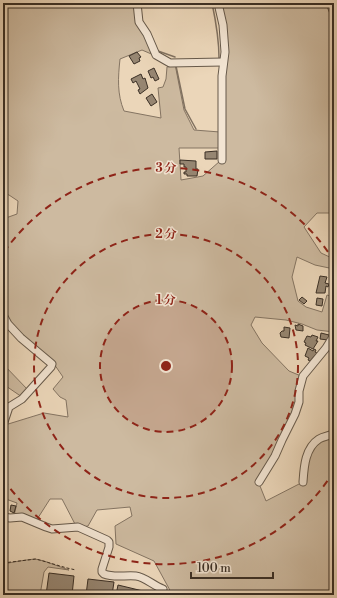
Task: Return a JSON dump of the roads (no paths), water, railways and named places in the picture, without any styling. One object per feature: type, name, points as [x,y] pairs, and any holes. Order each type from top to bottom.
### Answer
[{"type":"street","points":[[137,3],[139,22],[147,34],[156,55],[170,63],[223,62]]},
{"type":"street","points":[[218,3],[224,25],[225,52],[223,62],[222,160]]},
{"type":"street","points":[[330,3],[334,13]]},
{"type":"street","points":[[3,315],[8,324],[21,338],[52,364],[52,367],[22,399],[9,407],[4,422]]},
{"type":"street","points":[[259,482],[275,456],[295,414],[299,402],[299,391],[303,376],[326,348],[334,335]]},
{"type":"street","points":[[303,482],[305,462],[311,446],[319,439],[334,433]]},
{"type":"street","points":[[3,517],[22,517],[52,528],[78,527],[107,540],[109,542],[109,548],[102,572],[106,575],[112,576],[139,577],[157,588],[163,589]]},
{"type":"waterway","points":[[212,3],[217,30],[219,58]]},
{"type":"waterway","points":[[158,51],[175,57]]},
{"type":"waterway","points":[[176,66],[185,109],[196,129]]}]
